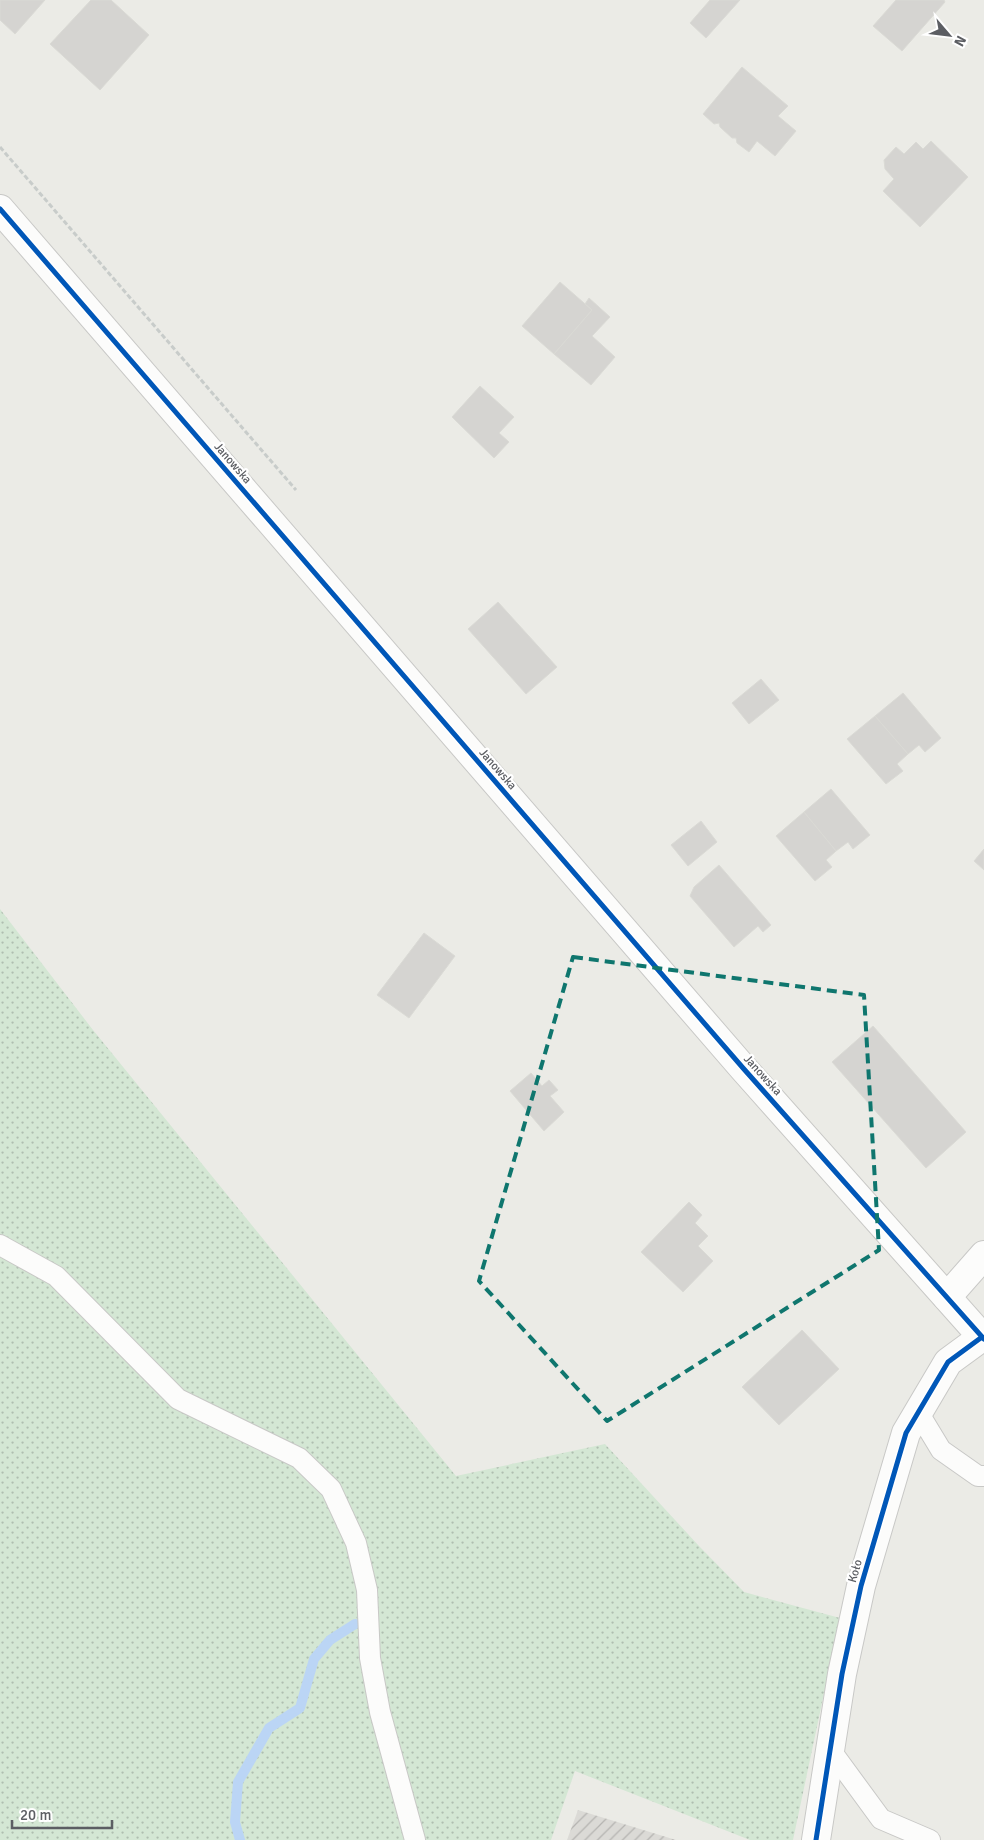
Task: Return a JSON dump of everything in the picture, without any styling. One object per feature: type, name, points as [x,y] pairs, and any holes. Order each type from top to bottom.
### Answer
[{"type":"street","name":"Janowska","points":[[0,209],[744,1068],[983,1338]]},
{"type":"street","points":[[947,1297],[984,1255]]},
{"type":"street","name":"Koło","points":[[816,1840],[842,1674],[861,1586],[906,1433],[948,1362],[983,1338]]},
{"type":"lane","points":[[0,1245],[56,1276],[178,1399],[299,1458],[331,1489],[356,1543],[367,1590],[370,1658],[380,1712],[415,1840]]},
{"type":"lane","points":[[918,1412],[941,1450],[978,1476],[984,1476]]},
{"type":"lane","points":[[829,1748],[881,1819],[930,1840]]},
{"type":"path","points":[[0,148],[296,490]]},
{"type":"highlighted area","points":[[573,957],[864,995],[879,1250],[607,1421],[479,1281]]},
{"type":"shaded area","points":[[578,1810],[676,1840],[567,1840]]},
{"type":"green space","points":[[0,909],[93,1030],[456,1476],[605,1444],[744,1592],[840,1618],[793,1840],[750,1840],[575,1771],[551,1840],[0,1840]]},
{"type":"building","points":[[0,0],[45,0],[15,34],[0,20]]},
{"type":"building","points":[[91,0],[111,0],[149,35],[100,90],[50,44]]},
{"type":"building","points":[[710,0],[740,0],[706,38],[690,23]]},
{"type":"building","points":[[896,0],[944,0],[945,2],[902,51],[873,26]]},
{"type":"building","points":[[742,67],[788,106],[778,116],[796,131],[775,156],[757,141],[749,152],[737,143],[736,138],[732,138],[720,127],[719,123],[714,124],[703,114]]},
{"type":"building","points":[[931,141],[968,177],[920,227],[883,191],[894,179],[885,169],[884,160],[896,147],[904,154],[916,142],[923,149]]},
{"type":"building","points":[[560,282],[592,310],[554,354],[522,326]]},
{"type":"building","points":[[589,298],[610,317],[592,336],[615,357],[591,385],[554,354],[592,310],[585,304]]},
{"type":"building","points":[[480,386],[514,417],[499,433],[509,442],[494,458],[452,417]]},
{"type":"building","points":[[498,602],[557,667],[526,694],[468,629]]},
{"type":"building","points":[[761,679],[779,700],[749,724],[732,703]]},
{"type":"building","points":[[903,693],[941,738],[925,752],[919,745],[908,754],[875,716]]},
{"type":"building","points":[[875,716],[908,754],[897,764],[903,771],[886,784],[847,739]]},
{"type":"building","points":[[831,789],[870,835],[853,849],[848,842],[836,851],[804,812]]},
{"type":"building","points":[[804,812],[836,851],[826,860],[832,867],[815,881],[776,836]]},
{"type":"building","points":[[701,821],[717,842],[688,866],[671,845]]},
{"type":"building","points":[[984,849],[984,870],[974,861]]},
{"type":"building","points":[[719,865],[771,925],[763,932],[758,926],[734,947],[690,896],[694,887]]},
{"type":"building","points":[[424,933],[455,956],[409,1018],[377,995]]},
{"type":"building","points":[[873,1026],[966,1132],[926,1168],[832,1062]]},
{"type":"building","points":[[531,1073],[542,1086],[549,1080],[558,1090],[550,1096],[564,1112],[544,1131],[510,1091]]},
{"type":"building","points":[[689,1202],[702,1215],[695,1223],[708,1236],[698,1246],[713,1261],[683,1292],[641,1252]]},
{"type":"building","points":[[802,1330],[839,1369],[779,1425],[742,1387]]},
{"type":"waterway","points":[[240,1840],[235,1822],[238,1782],[269,1728],[300,1708],[314,1659],[330,1640],[355,1624]]},
{"type":"cycle path","points":[[0,209],[743,1068],[984,1339]]},
{"type":"cycle path","points":[[816,1840],[842,1674],[861,1586],[906,1433],[948,1362],[982,1337]]}]
